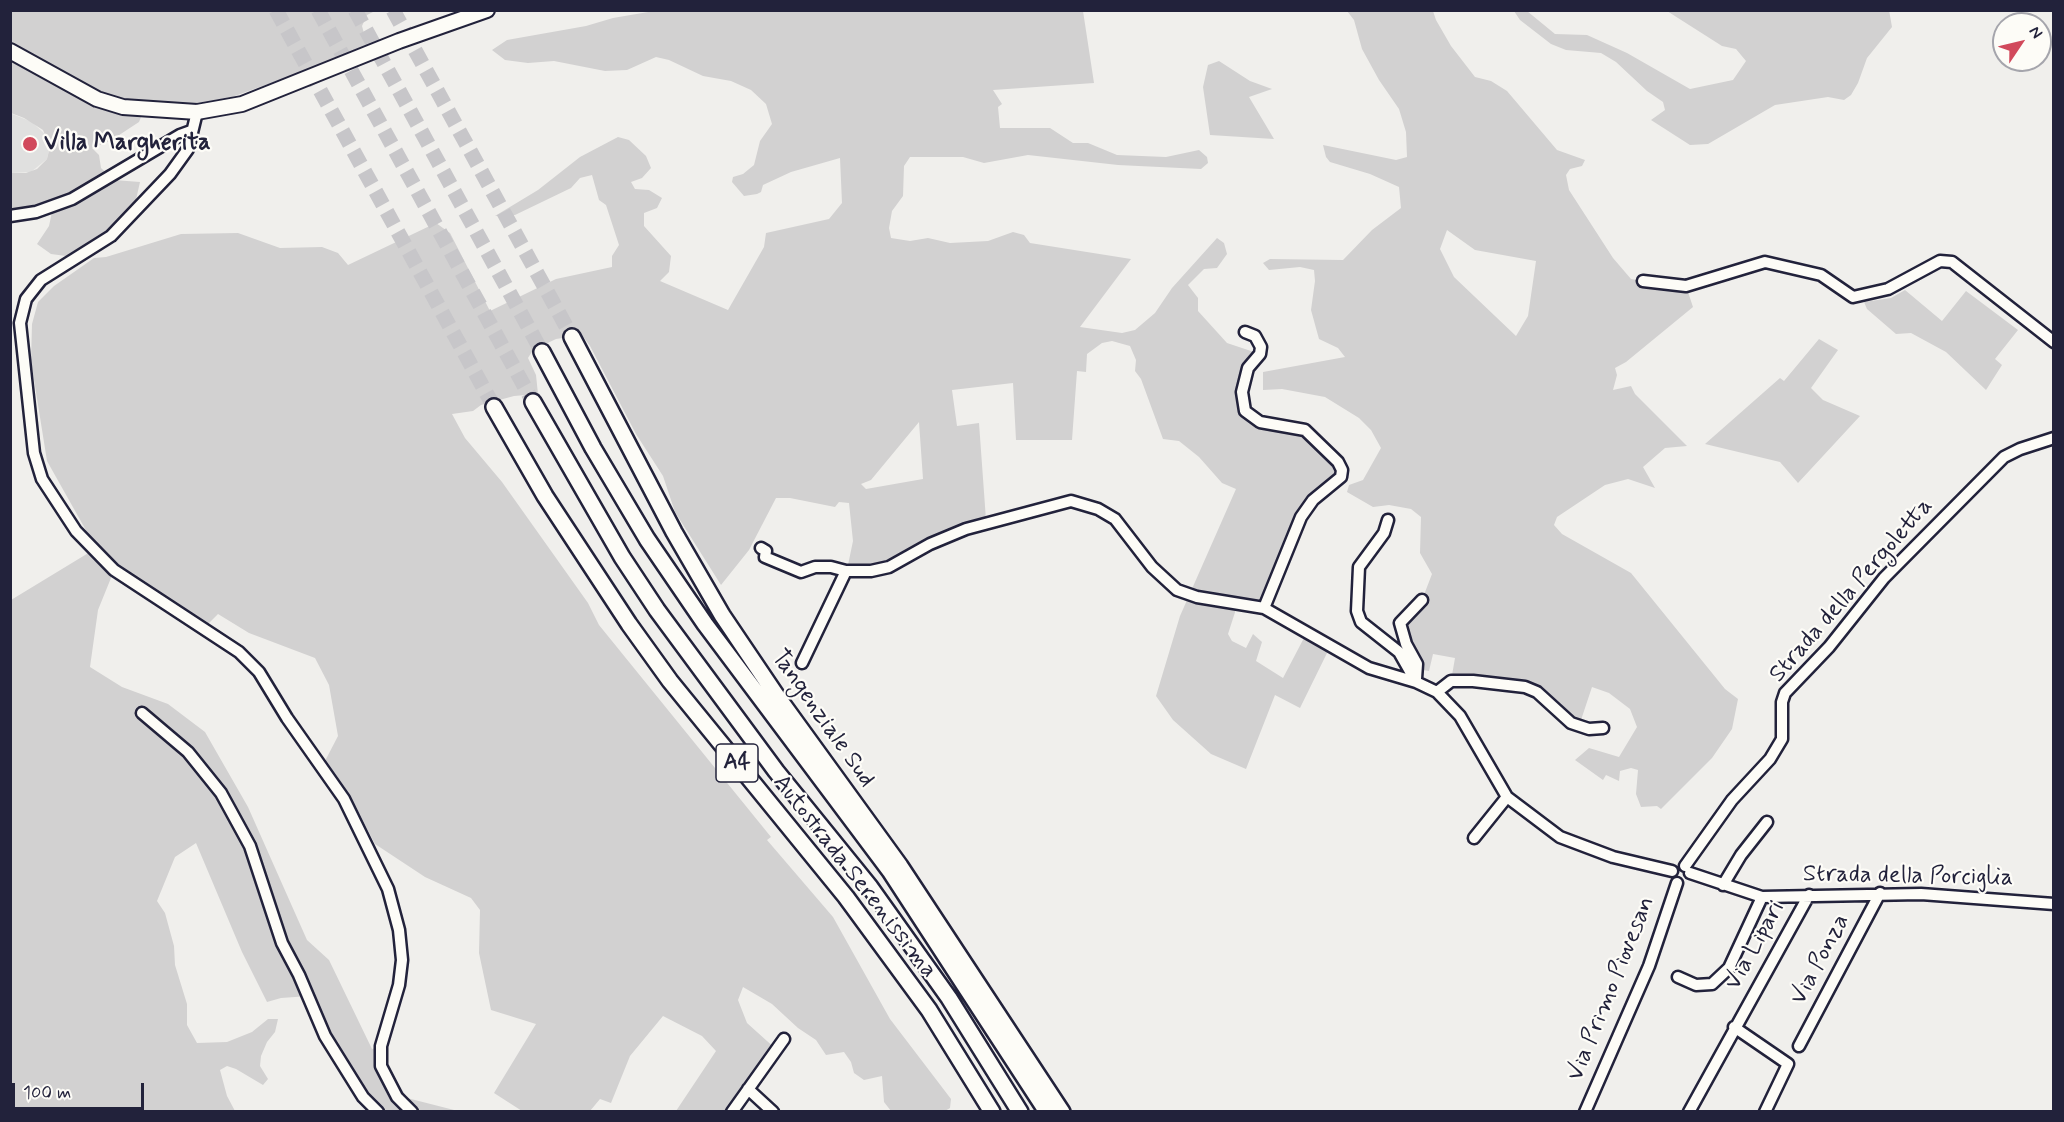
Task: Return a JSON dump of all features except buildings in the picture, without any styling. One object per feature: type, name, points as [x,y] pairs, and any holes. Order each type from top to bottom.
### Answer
[{"type":"highway","name":"Tangenziale Sud","points":[[572,336],[674,532],[722,615],[900,866],[1062,1112]]},
{"type":"highway","name":"Tangenziale Sud","points":[[542,352],[593,448],[647,539],[705,624],[890,871],[1047,1112]]},
{"type":"highway","name":"Autostrada Serenissima","points":[[533,402],[622,557],[657,610],[776,771],[870,887],[949,998],[1020,1112]]},
{"type":"highway","name":"Autostrada Serenissima","points":[[494,407],[545,496],[629,624],[670,681],[846,897],[929,1010],[992,1112]]},
{"type":"main road","points":[[10,51],[97,99],[123,106],[197,112],[242,104],[399,41],[487,10]]},
{"type":"street","points":[[197,112],[183,159],[111,236],[41,280],[26,299],[20,322],[34,453],[42,479],[76,531],[114,570],[239,652],[259,672],[287,718],[344,799],[388,889],[399,930],[401,968],[381,1046],[381,1066],[397,1097],[412,1112]]},
{"type":"street","points":[[10,216],[36,212],[72,199],[180,135],[191,131]]},
{"type":"street","points":[[1642,281],[1686,286],[1765,262],[1821,275],[1853,297],[1888,289],[1940,261],[1952,262],[2054,342]]},
{"type":"street","points":[[1245,332],[1255,336],[1262,347],[1260,354],[1248,368],[1242,393],[1245,411],[1260,422],[1305,430],[1338,462],[1342,470],[1341,477],[1313,500],[1301,517],[1264,608]]},
{"type":"street","name":"Strada della Pergoletta","points":[[1688,870],[1732,800],[1770,759],[1782,739],[1782,702],[1785,693],[1829,647],[1884,578],[2004,457],[2054,438]]},
{"type":"street","points":[[761,548],[766,551],[765,557],[801,572],[815,567],[831,567],[846,571],[889,567],[930,544],[966,529],[1071,501],[1098,509],[1115,519],[1152,567],[1177,590],[1197,597],[1264,608],[1369,668],[1416,682],[1437,692],[1460,716],[1507,797],[1560,837],[1613,856],[1672,871]]},
{"type":"street","points":[[1388,520],[1384,533],[1359,567],[1357,611],[1361,622],[1399,652],[1416,682]]},
{"type":"street","points":[[802,663],[846,571]]},
{"type":"street","points":[[1416,682],[1417,664],[1406,644],[1400,623],[1422,600]]},
{"type":"street","points":[[1437,692],[1451,681],[1525,687],[1537,692],[1571,723],[1589,729],[1603,728]]},
{"type":"street","points":[[142,713],[188,752],[221,794],[250,846],[282,944],[299,975],[325,1036],[363,1097],[378,1112]]},
{"type":"street","points":[[1474,838],[1507,797]]},
{"type":"street","points":[[1723,885],[1741,855],[1767,822]]},
{"type":"street","points":[[1678,866],[1688,870],[1686,882],[1677,883],[1672,876],[1672,871],[1678,866]]},
{"type":"street","name":"Strada della Porciglia","points":[[1688,870],[1723,885],[1762,897],[1880,893],[2054,904]]},
{"type":"street","name":"Via Primo Piovesan","points":[[1585,1112],[1649,966],[1677,883]]},
{"type":"street","name":"Via Ponza","points":[[1799,1046],[1880,893]]},
{"type":"street","name":"Via Lipari","points":[[1689,1112],[1809,895]]},
{"type":"street","points":[[1678,977],[1696,985],[1712,984],[1729,968],[1762,897]]},
{"type":"street","points":[[1737,1022],[1788,1064],[1765,1112]]},
{"type":"street","points":[[732,1112],[784,1040]]},
{"type":"street","points":[[748,1089],[773,1112]]},
{"type":"shaded area","points":[[1889,10],[1892,27],[1867,58],[1858,83],[1851,95],[1844,100],[1828,97],[1775,105],[1708,144],[1690,145],[1651,120],[1665,110],[1663,102],[1647,91],[1616,62],[1601,53],[1566,50],[1551,44],[1520,20],[1514,11],[1527,11],[1555,34],[1587,35],[1627,53],[1690,89],[1733,80],[1746,61],[1736,49],[1722,46],[1667,11]]},
{"type":"shaded area","points":[[10,11],[375,11],[367,15],[362,26],[368,48],[232,97],[185,105],[150,106],[105,98],[11,45]]},
{"type":"shaded area","points":[[654,11],[1083,11],[1094,83],[993,90],[1002,104],[998,107],[1000,128],[1050,128],[1073,143],[1088,143],[1117,155],[1166,157],[1199,150],[1207,157],[1208,163],[1201,169],[1118,165],[1028,155],[984,163],[963,157],[910,157],[904,166],[903,196],[892,211],[889,228],[891,238],[910,241],[928,238],[950,243],[988,241],[1013,232],[1024,235],[1030,243],[1131,259],[1080,327],[1122,333],[1135,330],[1155,313],[1172,288],[1217,238],[1224,243],[1227,254],[1217,268],[1204,269],[1188,285],[1198,298],[1198,311],[1227,343],[1260,354],[1250,365],[1244,401],[1260,422],[1305,430],[1342,470],[1313,500],[1264,608],[1238,603],[1228,634],[1232,641],[1246,648],[1253,634],[1262,642],[1256,661],[1283,678],[1305,636],[1328,651],[1300,708],[1275,695],[1246,769],[1211,754],[1173,720],[1156,696],[1180,616],[1236,489],[1222,483],[1199,457],[1179,441],[1163,439],[1141,379],[1135,371],[1136,360],[1130,346],[1112,341],[1102,343],[1087,354],[1086,372],[1077,371],[1072,440],[1016,440],[1013,383],[952,390],[957,426],[979,423],[986,520],[932,537],[893,561],[876,566],[848,565],[853,541],[849,503],[839,502],[835,507],[790,498],[776,498],[749,550],[721,585],[675,512],[663,476],[636,434],[582,335],[556,339],[533,350],[528,358],[536,375],[538,394],[514,396],[481,405],[473,411],[452,414],[465,438],[502,482],[588,603],[599,625],[771,837],[767,840],[833,917],[890,1019],[951,1099],[950,1108],[945,1111],[891,1111],[884,1102],[882,1076],[864,1080],[854,1073],[851,1062],[844,1052],[826,1055],[816,1040],[798,1028],[772,1004],[743,987],[738,1000],[747,1023],[777,1050],[732,1111],[676,1111],[716,1051],[702,1036],[663,1016],[630,1056],[611,1103],[600,1099],[590,1111],[522,1111],[494,1093],[536,1024],[491,1010],[479,953],[480,910],[471,898],[425,877],[375,844],[355,805],[325,761],[338,736],[329,685],[315,658],[249,633],[218,614],[203,629],[114,570],[92,541],[47,461],[31,361],[32,324],[38,302],[54,286],[94,258],[106,257],[181,234],[238,233],[280,248],[322,247],[338,253],[348,265],[436,223],[450,233],[490,311],[556,279],[612,267],[612,256],[619,245],[606,205],[599,200],[592,175],[580,178],[571,188],[515,215],[495,216],[538,190],[580,157],[618,137],[629,140],[646,156],[651,168],[642,178],[631,182],[635,189],[649,190],[662,198],[657,208],[644,213],[644,226],[671,256],[669,272],[660,281],[728,310],[764,247],[766,233],[829,219],[842,203],[840,158],[791,172],[763,185],[761,192],[744,196],[732,182],[733,177],[743,174],[754,165],[760,141],[772,124],[766,104],[751,90],[731,81],[703,76],[669,60],[656,57],[627,70],[605,71],[554,61],[528,63],[505,60],[492,50],[507,40],[586,26],[613,18]],"holes":[[[919,422],[923,479],[866,489],[861,484],[871,480]]]},
{"type":"shaded area","points":[[1347,11],[1433,11],[1451,46],[1475,77],[1491,81],[1507,91],[1557,150],[1585,160],[1582,166],[1570,169],[1566,175],[1569,190],[1613,258],[1631,279],[1643,281],[1657,290],[1670,286],[1686,286],[1693,307],[1626,362],[1615,368],[1617,375],[1613,390],[1631,386],[1635,394],[1687,446],[1665,448],[1643,467],[1655,488],[1628,479],[1605,485],[1557,517],[1554,525],[1562,534],[1631,573],[1725,689],[1738,699],[1732,729],[1712,758],[1661,809],[1657,806],[1641,807],[1636,794],[1638,770],[1631,768],[1620,771],[1619,781],[1606,775],[1603,780],[1575,760],[1589,748],[1619,757],[1637,727],[1630,709],[1609,693],[1592,687],[1579,726],[1537,692],[1451,681],[1455,658],[1433,654],[1429,671],[1417,669],[1400,623],[1422,600],[1432,574],[1420,553],[1421,517],[1411,509],[1389,505],[1373,507],[1347,492],[1349,485],[1363,480],[1381,448],[1371,430],[1359,418],[1325,397],[1282,389],[1263,390],[1263,372],[1345,357],[1338,348],[1319,339],[1311,310],[1315,281],[1314,270],[1300,267],[1269,270],[1263,263],[1270,259],[1343,260],[1372,230],[1401,208],[1399,187],[1370,174],[1330,162],[1323,145],[1396,160],[1407,157],[1406,132],[1399,109],[1379,80],[1362,49],[1354,20]],"holes":[[[1447,230],[1475,250],[1536,261],[1528,316],[1516,336],[1454,277],[1440,249]]]},
{"type":"shaded area","points":[[10,59],[46,81],[94,103],[143,112],[139,122],[110,141],[92,148],[99,155],[101,168],[114,180],[140,182],[135,204],[92,245],[66,256],[51,254],[37,244],[49,226],[52,212],[33,208],[11,209],[11,173],[26,173],[37,169],[47,159],[50,147],[43,130],[11,113]]},
{"type":"shaded area","points":[[1219,61],[1250,81],[1272,89],[1249,97],[1274,139],[1210,135],[1203,87],[1208,65]]},
{"type":"shaded area","name":"Villa Margherita","points":[[10,113],[32,122],[48,137],[50,147],[47,159],[31,172],[11,173]]},
{"type":"shaded area","points":[[1905,290],[1942,321],[1966,291],[2018,330],[1995,359],[2002,365],[1986,390],[1946,352],[1911,333],[1896,334],[1867,309],[1864,302],[1891,298]]},
{"type":"shaded area","points":[[1819,339],[1838,350],[1811,388],[1823,400],[1860,416],[1798,483],[1780,462],[1705,444],[1780,378],[1784,381]]},
{"type":"shaded area","points":[[90,552],[113,573],[98,610],[90,667],[122,687],[168,704],[205,732],[248,807],[307,940],[329,960],[372,1049],[381,1046],[389,1068],[407,1098],[458,1111],[384,1111],[356,1085],[309,996],[281,998],[267,1002],[242,952],[196,843],[175,857],[157,901],[165,913],[174,946],[175,965],[187,1004],[187,1025],[197,1043],[227,1042],[252,1032],[268,1019],[278,1019],[275,1032],[267,1042],[261,1056],[260,1066],[268,1079],[263,1085],[236,1069],[227,1066],[220,1070],[227,1096],[235,1111],[11,1112],[11,600]]},
{"type":"tunnel","points":[[276,10],[494,407]]},
{"type":"tunnel","points":[[318,10],[533,402]]},
{"type":"tunnel","points":[[355,10],[542,352]]},
{"type":"tunnel","points":[[393,10],[572,337]]},
{"type":"place","name":"Villa Margherita","points":[[30,144]]}]
